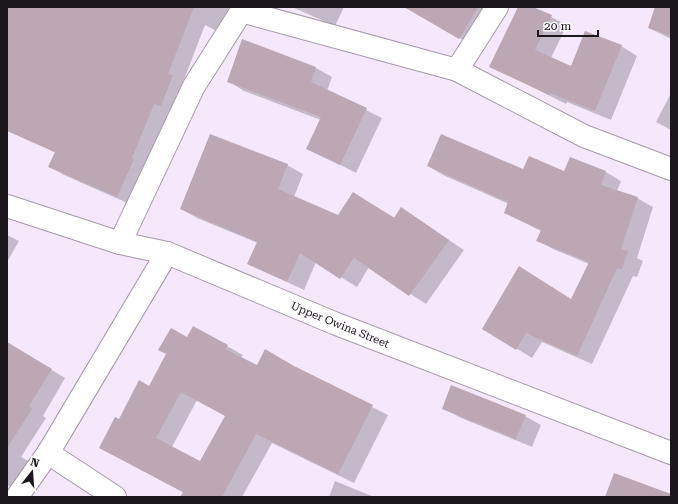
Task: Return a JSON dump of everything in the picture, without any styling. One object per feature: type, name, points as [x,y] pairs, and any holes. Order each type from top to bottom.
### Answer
[{"type":"street","points":[[457,70],[497,7]]},
{"type":"street","points":[[120,243],[194,86],[243,9],[457,70],[584,136],[671,169]]},
{"type":"street","name":"Upper Owina Street","points":[[7,206],[120,243],[167,253],[334,323],[671,452]]},
{"type":"street","points":[[17,497],[48,453],[167,253]]},
{"type":"street","points":[[48,453],[115,497]]},
{"type":"building","points":[[7,7],[194,7],[168,74],[173,75],[161,106],[154,104],[132,158],[134,159],[117,197],[48,167],[55,152],[7,131]]},
{"type":"building","points":[[404,7],[478,7],[459,39]]},
{"type":"building","points":[[518,7],[533,7],[552,15],[535,50],[571,66],[585,31],[622,45],[595,111],[550,93],[549,95],[489,67]]},
{"type":"building","points":[[655,7],[671,7],[671,36],[648,28]]},
{"type":"building","points":[[242,39],[316,67],[311,82],[367,108],[340,165],[306,149],[321,117],[227,82]]},
{"type":"building","points":[[210,134],[288,164],[278,189],[338,215],[353,192],[394,218],[401,207],[449,240],[409,296],[354,258],[340,279],[300,253],[287,282],[247,264],[257,242],[180,209]]},
{"type":"building","points":[[441,134],[523,169],[529,156],[564,171],[570,157],[606,171],[601,185],[638,197],[621,249],[628,251],[622,269],[617,268],[577,356],[526,333],[516,350],[482,329],[519,266],[571,299],[589,262],[536,241],[541,230],[504,213],[508,202],[427,166]]},
{"type":"building","points":[[193,326],[228,345],[225,349],[257,365],[265,349],[294,366],[373,405],[338,474],[256,434],[222,497],[180,497],[183,492],[99,448],[115,417],[119,419],[139,380],[149,386],[166,354],[158,350],[171,328],[187,337]],"holes":[[[181,392],[225,416],[200,461],[156,438]]]},
{"type":"building","points":[[7,342],[52,369],[29,406],[32,409],[7,448]]},
{"type":"building","points":[[451,385],[526,415],[516,439],[442,409]]},
{"type":"building","points":[[614,473],[671,494],[671,497],[605,497]]}]
